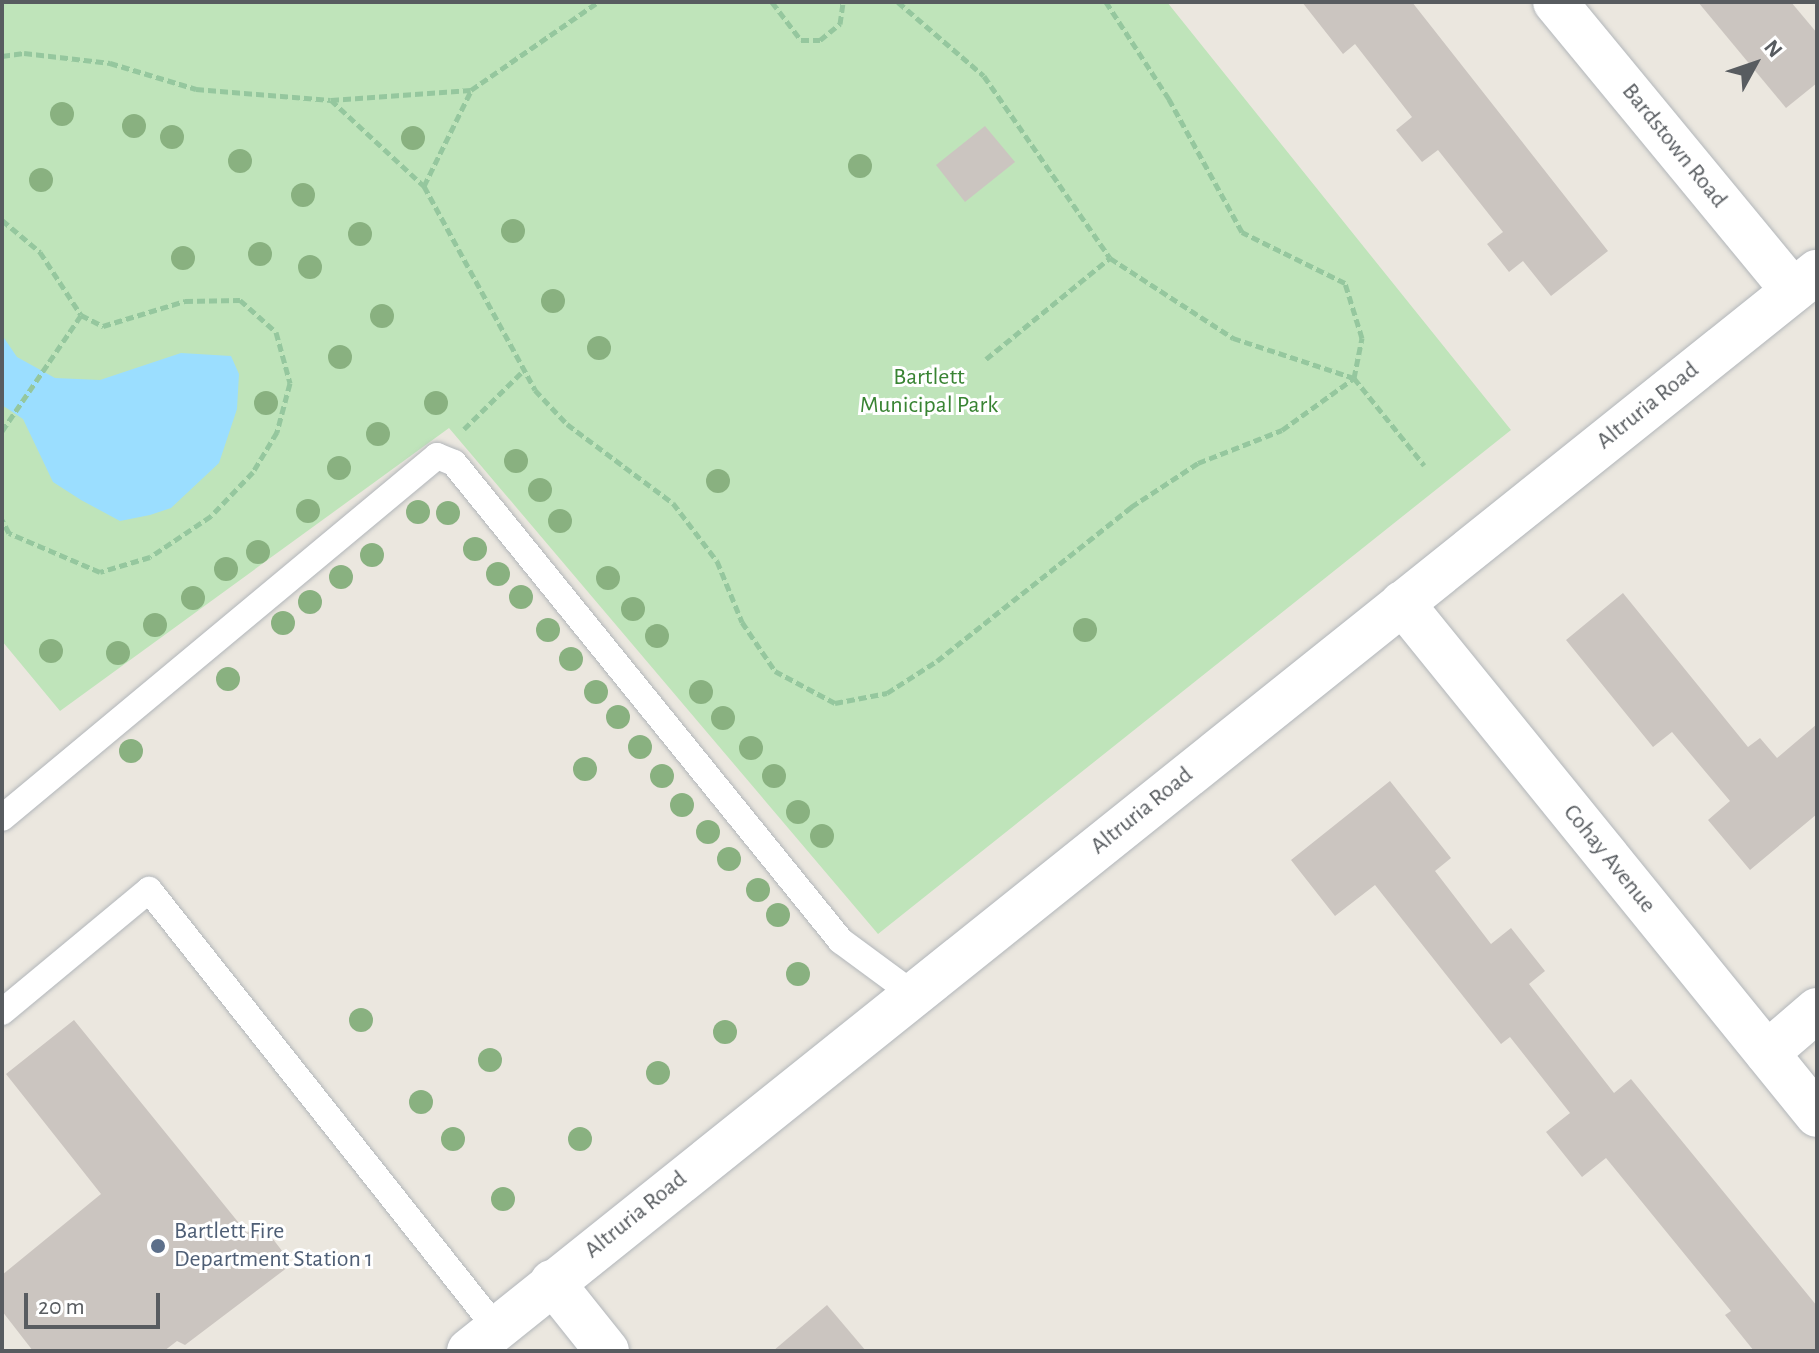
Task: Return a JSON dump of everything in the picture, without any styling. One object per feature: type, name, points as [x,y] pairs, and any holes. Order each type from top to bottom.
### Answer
[{"type":"street","name":"Bardstown Road","points":[[1555,2],[1805,282]]},
{"type":"street","name":"Altruria Road","points":[[483,1340],[1805,282]]},
{"type":"street","name":"Cohay Avenue","points":[[1402,603],[1817,1115]]},
{"type":"street","points":[[1767,1053],[1817,1010]]},
{"type":"street","points":[[552,1282],[607,1351]]},
{"type":"lane","points":[[2,818],[437,456],[454,463],[841,941],[913,994]]},
{"type":"lane","points":[[2,1012],[149,890],[483,1340]]},
{"type":"path","points":[[424,186],[471,90],[598,2]]},
{"type":"path","points":[[772,2],[801,40],[820,40],[840,24],[843,2]]},
{"type":"path","points":[[898,2],[984,76],[1078,205],[1110,258],[1233,338],[1354,378],[1424,465]]},
{"type":"path","points":[[331,100],[424,186],[523,371],[567,424],[673,503],[717,561],[742,622],[775,671],[835,703],[887,693],[937,661],[1131,507],[1198,463],[1282,430],[1354,378],[1362,338],[1345,283],[1242,232],[1169,99],[1106,2]]},
{"type":"path","points":[[2,56],[24,53],[110,63],[196,89],[331,100],[471,90]]},
{"type":"path","points":[[2,220],[40,252],[81,315],[103,326],[185,301],[240,300],[276,332],[290,383],[277,432],[253,472],[211,516],[150,557],[100,572],[9,533],[2,520]]},
{"type":"path","points":[[986,359],[1110,258]]},
{"type":"path","points":[[2,431],[44,363],[81,315]]},
{"type":"path","points":[[437,456],[523,371]]},
{"type":"green space","name":"Bartlett Municipal Park","points":[[2,2],[1167,2],[1511,430],[878,934],[449,428],[60,711],[2,641]]},
{"type":"water","points":[[2,335],[17,357],[55,378],[100,380],[181,353],[231,356],[239,374],[237,409],[219,463],[171,508],[150,515],[120,521],[81,500],[53,482],[23,419],[2,405]]},
{"type":"building","points":[[1302,2],[1412,2],[1608,251],[1551,296],[1523,261],[1509,272],[1487,244],[1503,232],[1438,150],[1422,162],[1396,130],[1412,117],[1355,44],[1343,54]]},
{"type":"building","points":[[1698,2],[1791,2],[1817,33],[1817,83],[1786,108]]},
{"type":"building","points":[[985,126],[1015,162],[965,202],[936,165]]},
{"type":"building","points":[[1623,593],[1748,747],[1760,738],[1777,758],[1817,724],[1817,814],[1750,870],[1708,820],[1730,801],[1672,732],[1653,747],[1566,640]]},
{"type":"building","points":[[1390,781],[1451,858],[1435,871],[1491,944],[1511,928],[1545,971],[1529,984],[1614,1093],[1631,1079],[1817,1306],[1817,1351],[1754,1351],[1725,1315],[1731,1311],[1606,1158],[1582,1177],[1546,1132],[1570,1113],[1510,1037],[1501,1044],[1375,885],[1335,916],[1291,860]]},
{"type":"building","name":"Bartlett Fire Department Station 1","points":[[74,1020],[247,1233],[260,1222],[292,1264],[185,1345],[177,1341],[164,1351],[33,1351],[2,1311],[2,1275],[101,1194],[6,1074]]},
{"type":"building","points":[[827,1305],[866,1351],[773,1351]]},
{"type":"place","name":"Bartlett Fire Department Station 1","points":[[158,1246]]}]
